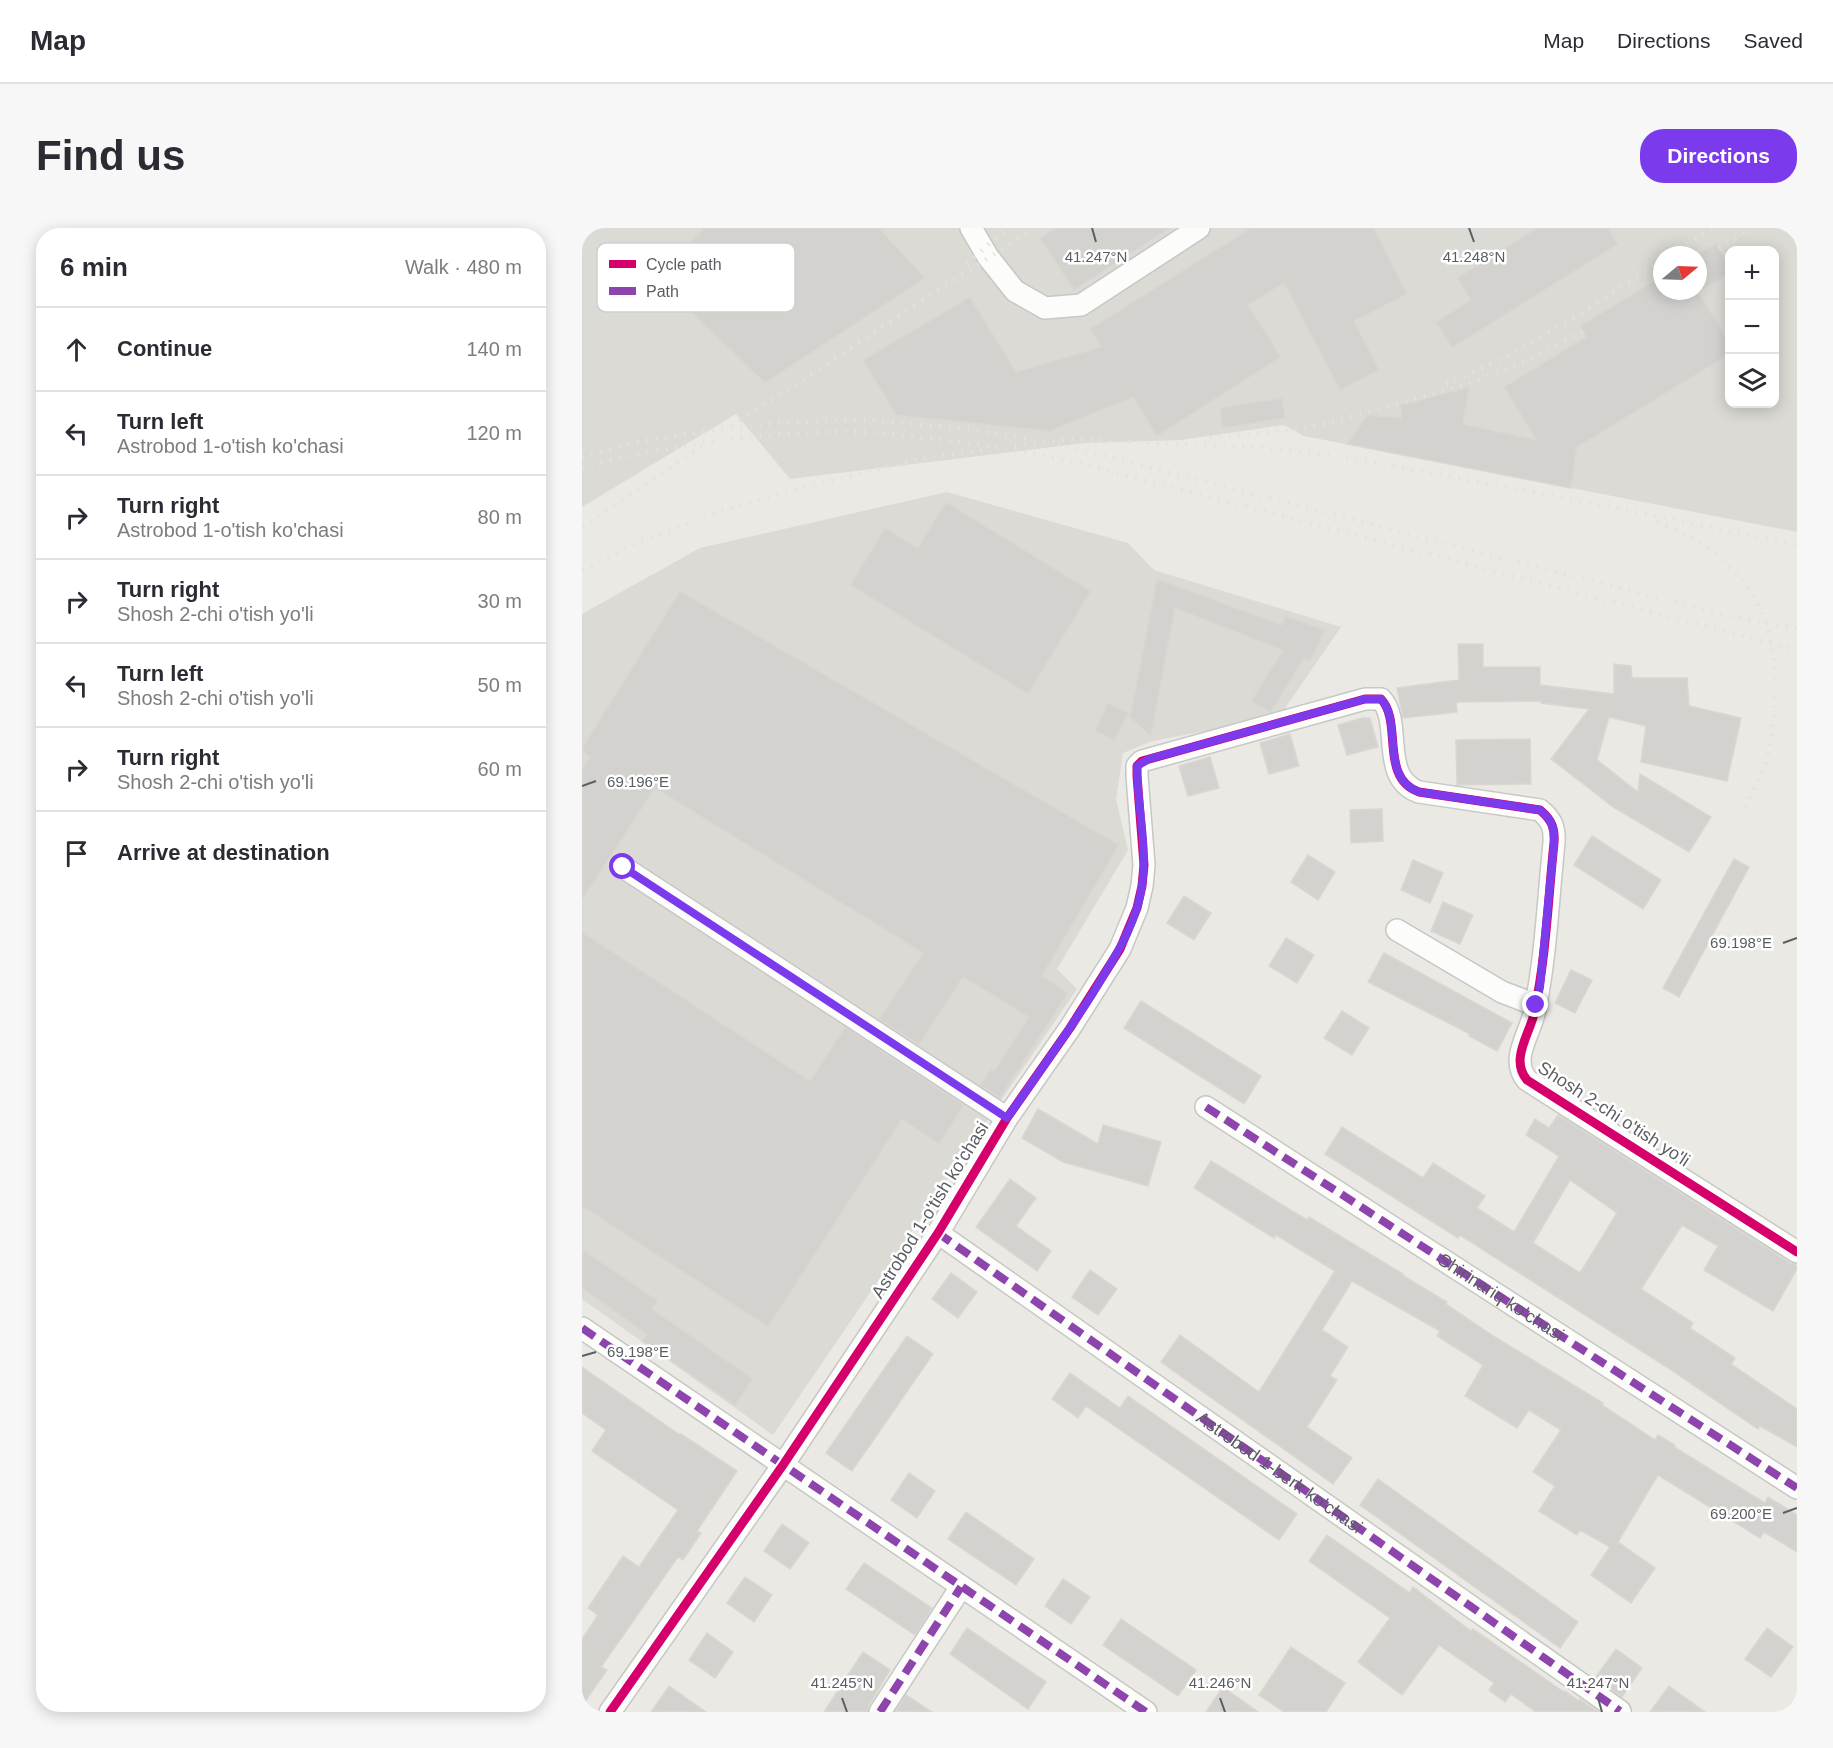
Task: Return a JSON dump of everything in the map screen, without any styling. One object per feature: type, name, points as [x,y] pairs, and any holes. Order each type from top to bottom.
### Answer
[{"type":"street","points":[[971,228],[988,257],[1015,291],[1045,308],[1081,305],[1199,228]]},
{"type":"street","name":"Astrobod 1-o'tish ko'chasi","points":[[610,1712],[783,1465],[938,1233],[1007,1118],[1070,1028],[1114,959],[1137,909],[1142,886],[1144,864],[1137,766],[1149,759],[1365,699],[1381,699],[1388,709]]},
{"type":"street","name":"Shosh 2-chi o'tish yo'li","points":[[1388,709],[1396,766],[1410,789],[1540,810],[1552,823],[1555,832],[1540,987],[1519,1059],[1523,1075],[1527,1080],[1797,1252]]},
{"type":"street","points":[[623,867],[1007,1118]]},
{"type":"street","points":[[1397,930],[1502,992],[1536,1005]]},
{"type":"street","name":"Shirinariq ko'chasi","points":[[1206,1107],[1797,1488]]},
{"type":"street","name":"Astrobod 1-berk ko'chasi","points":[[938,1233],[1620,1712]]},
{"type":"street","points":[[582,1328],[1146,1712]]},
{"type":"street","points":[[880,1712],[961,1587]]},
{"type":"shaded area","points":[[582,228],[1797,228],[1797,532],[1304,436],[1284,425],[1180,440],[1085,443],[790,479],[736,414],[582,507]]},
{"type":"shaded area","points":[[947,492],[1128,543],[1154,570],[1341,627],[1279,717],[1153,741],[1123,753],[1116,799],[1128,850],[1057,969],[1077,989],[773,1435],[582,1299],[582,614],[700,548]]},
{"type":"building","points":[[705,228],[879,228],[925,278],[765,383],[691,312],[795,312],[795,243],[689,243]]},
{"type":"building","points":[[1056,228],[1170,228],[1074,290],[1040,238]]},
{"type":"building","points":[[1251,228],[1374,228],[1407,294],[1354,321],[1379,370],[1340,390],[1284,283],[1248,305],[1281,357],[1157,436],[1133,397],[1050,431],[896,415],[863,360],[970,297],[1016,372],[1101,347],[1090,329]]},
{"type":"building","points":[[1537,228],[1608,228],[1618,244],[1452,348],[1436,322],[1471,300],[1457,278]]},
{"type":"building","points":[[1716,243],[1725,258],[1725,276],[1707,287],[1707,248]]},
{"type":"building","points":[[1653,281],[1653,300],[1703,300],[1725,335],[1725,357],[1577,447],[1571,488],[1347,444],[1368,415],[1401,418],[1401,405],[1469,387],[1463,424],[1536,440],[1504,387],[1586,337],[1580,326]]},
{"type":"building","points":[[1282,398],[1285,418],[1223,428],[1220,408]]},
{"type":"building","points":[[946,502],[1091,591],[1028,694],[850,585],[885,528],[918,548]]},
{"type":"building","points":[[1157,579],[1282,625],[1285,616],[1325,630],[1310,661],[1304,658],[1269,712],[1251,701],[1283,650],[1175,608],[1151,736],[1130,717]]},
{"type":"building","points":[[680,591],[1119,845],[1042,976],[1068,993],[1000,1098],[980,1085],[991,1069],[994,1071],[1029,1017],[963,977],[919,1045],[879,1019],[923,953],[655,788],[582,900],[582,770],[590,757],[582,751],[582,748]]},
{"type":"building","points":[[1458,644],[1483,644],[1483,667],[1540,667],[1540,685],[1614,694],[1614,664],[1631,666],[1632,678],[1687,678],[1689,706],[1741,718],[1727,781],[1641,762],[1646,726],[1609,717],[1597,760],[1638,792],[1640,774],[1711,817],[1689,852],[1613,807],[1551,759],[1589,709],[1541,703],[1541,701],[1456,702],[1457,712],[1403,718],[1397,688],[1459,680]]},
{"type":"building","points":[[1108,703],[1128,713],[1114,740],[1095,731]]},
{"type":"building","points":[[1370,718],[1378,747],[1347,755],[1338,725]]},
{"type":"building","points":[[1290,734],[1299,766],[1269,774],[1260,743]]},
{"type":"building","points":[[1530,739],[1531,784],[1457,785],[1456,740]]},
{"type":"building","points":[[1210,757],[1219,788],[1188,796],[1179,766]]},
{"type":"building","points":[[1382,809],[1383,841],[1351,843],[1350,810]]},
{"type":"building","points":[[1592,836],[1661,880],[1643,909],[1574,865]]},
{"type":"building","points":[[1308,855],[1335,872],[1318,900],[1291,882]]},
{"type":"building","points":[[1734,859],[1749,867],[1679,997],[1663,988]]},
{"type":"building","points":[[1413,860],[1443,873],[1430,903],[1401,890]]},
{"type":"building","points":[[1184,896],[1211,913],[1194,940],[1167,923]]},
{"type":"building","points":[[1443,902],[1473,915],[1460,944],[1431,931]]},
{"type":"building","points":[[582,932],[810,1081],[845,1027],[964,1105],[939,1144],[902,1119],[768,1327],[582,1206]]},
{"type":"building","points":[[1286,938],[1314,955],[1297,983],[1269,966]]},
{"type":"building","points":[[1384,953],[1512,1023],[1497,1051],[1469,1036],[1470,1034],[1368,982]]},
{"type":"building","points":[[1571,970],[1592,980],[1575,1013],[1555,1003]]},
{"type":"building","points":[[1141,1001],[1261,1076],[1244,1104],[1124,1028]]},
{"type":"building","points":[[1342,1011],[1369,1028],[1352,1055],[1324,1038]]},
{"type":"building","points":[[1038,1109],[1098,1144],[1103,1125],[1161,1142],[1148,1186],[1063,1162],[1022,1138]]},
{"type":"building","points":[[1558,1115],[1790,1263],[1797,1265],[1797,1269],[1773,1311],[1704,1270],[1718,1246],[1682,1225],[1641,1289],[1693,1323],[1690,1328],[1735,1358],[1731,1364],[1797,1409],[1797,1447],[1760,1426],[1758,1429],[1665,1366],[1460,1235],[1458,1238],[1325,1154],[1342,1127],[1423,1178],[1433,1163],[1485,1196],[1477,1208],[1514,1232],[1559,1156],[1526,1135],[1535,1119],[1549,1128]],"holes":[[[1570,1180],[1617,1213],[1580,1273],[1533,1243]]]},
{"type":"building","points":[[1211,1161],[1307,1220],[1309,1217],[1403,1274],[1495,1337],[1603,1403],[1602,1405],[1655,1440],[1658,1435],[1765,1503],[1768,1497],[1797,1515],[1797,1552],[1764,1532],[1760,1538],[1658,1475],[1618,1542],[1655,1568],[1631,1603],[1591,1575],[1610,1547],[1580,1530],[1577,1535],[1539,1511],[1555,1486],[1533,1472],[1561,1430],[1529,1410],[1517,1428],[1465,1396],[1483,1365],[1437,1336],[1440,1331],[1352,1281],[1322,1330],[1348,1347],[1330,1376],[1337,1380],[1307,1427],[1352,1458],[1333,1484],[1161,1362],[1180,1335],[1259,1392],[1335,1271],[1276,1235],[1274,1238],[1194,1188]]},
{"type":"building","points":[[1010,1179],[1036,1198],[1016,1226],[1051,1251],[1037,1271],[976,1227]]},
{"type":"building","points":[[582,1249],[658,1301],[652,1309],[753,1379],[735,1405],[642,1341],[647,1334],[582,1288]]},
{"type":"building","points":[[1090,1270],[1117,1289],[1098,1315],[1072,1297]]},
{"type":"building","points":[[951,1273],[977,1292],[958,1318],[932,1299]]},
{"type":"building","points":[[907,1336],[933,1354],[852,1471],[826,1453]]},
{"type":"building","points":[[582,1367],[680,1435],[737,1471],[697,1531],[701,1533],[683,1560],[678,1557],[601,1667],[607,1670],[582,1706],[582,1639],[598,1615],[588,1608],[623,1556],[639,1567],[678,1510],[592,1451],[606,1430],[582,1413]]},
{"type":"building","points":[[1070,1373],[1120,1408],[1128,1396],[1297,1514],[1279,1540],[1086,1406],[1078,1418],[1052,1399]]},
{"type":"building","points":[[909,1473],[935,1491],[917,1518],[891,1500]]},
{"type":"building","points":[[1378,1479],[1578,1622],[1560,1648],[1360,1505]]},
{"type":"building","points":[[966,1512],[1034,1559],[1016,1585],[948,1539]]},
{"type":"building","points":[[782,1524],[809,1543],[790,1569],[764,1551]]},
{"type":"building","points":[[1327,1535],[1410,1593],[1413,1587],[1471,1631],[1473,1629],[1564,1692],[1579,1701],[1580,1699],[1599,1712],[1536,1712],[1511,1694],[1505,1702],[1489,1690],[1494,1683],[1439,1645],[1402,1695],[1358,1662],[1390,1618],[1309,1561]]},
{"type":"building","points":[[864,1563],[932,1608],[915,1635],[846,1589]]},
{"type":"building","points":[[745,1577],[772,1595],[754,1622],[727,1603]]},
{"type":"building","points":[[1063,1579],[1090,1597],[1071,1624],[1045,1606]]},
{"type":"building","points":[[1121,1619],[1196,1670],[1178,1696],[1103,1645]]},
{"type":"building","points":[[967,1628],[1046,1682],[1028,1709],[950,1654]]},
{"type":"building","points":[[1767,1628],[1793,1647],[1771,1677],[1745,1659]]},
{"type":"building","points":[[707,1633],[733,1652],[715,1678],[689,1660]]},
{"type":"building","points":[[1291,1647],[1345,1683],[1326,1712],[1284,1712],[1259,1695]]},
{"type":"building","points":[[1616,1649],[1642,1668],[1622,1697],[1595,1678]]},
{"type":"building","points":[[863,1652],[890,1670],[867,1712],[824,1712]]},
{"type":"building","points":[[669,1686],[706,1712],[651,1712]]},
{"type":"building","points":[[1669,1686],[1705,1712],[1650,1712]]},
{"type":"building","points":[[1223,1687],[1258,1712],[1206,1712]]},
{"type":"building","points":[[906,1695],[932,1712],[895,1712]]},
{"type":"railway","points":[[967,264],[1007,228]]},
{"type":"railway","points":[[731,426],[1034,228]]},
{"type":"railway","points":[[1685,246],[1712,228]]},
{"type":"railway","points":[[1719,249],[1751,228]]},
{"type":"railway","points":[[1446,383],[1503,358],[1530,343],[1653,267]]},
{"type":"railway","points":[[1210,438],[1305,429],[1472,383],[1528,360],[1583,331]]},
{"type":"railway","points":[[582,457],[641,441],[790,422],[868,420],[959,428],[1034,439]]},
{"type":"railway","points":[[582,467],[688,445],[795,433],[880,432],[975,444],[1071,461],[1797,650]]},
{"type":"railway","points":[[1015,446],[1072,439],[1267,448],[1335,455],[1627,510],[1797,545]]},
{"type":"railway","points":[[1058,444],[1733,617],[1797,628]]},
{"type":"railway","points":[[582,526],[703,445]]},
{"type":"railway","points":[[582,570],[639,542],[721,511],[928,457],[988,450]]},
{"type":"railway","points":[[1657,522],[1687,536],[1734,570],[1750,592],[1763,616],[1771,643],[1775,673],[1775,706],[1767,758],[1758,782],[1743,810]]},
{"type":"marked path","points":[[1206,1107],[1797,1488]]},
{"type":"marked path","points":[[938,1233],[1620,1711]]},
{"type":"marked path","points":[[582,1328],[1146,1712]]},
{"type":"marked path","points":[[880,1712],[961,1587]]},
{"type":"cycle path","points":[[610,1712],[783,1465],[938,1233],[1007,1118],[1070,1028],[1120,949],[1137,908],[1142,886],[1144,865],[1137,776],[1137,766],[1142,761],[1365,699],[1381,699],[1391,721],[1395,762],[1399,775],[1407,785],[1419,792],[1540,810],[1552,825],[1554,843],[1541,972],[1534,1014],[1520,1056],[1522,1072],[1527,1080],[1797,1252]]},
{"type":"route","points":[[623,867],[1007,1118],[1070,1028],[1120,949],[1137,909],[1144,864],[1137,766],[1142,761],[1365,699],[1381,699],[1388,709],[1396,766],[1410,789],[1540,810],[1548,816],[1552,823],[1555,832],[1540,987],[1536,1005]]}]
